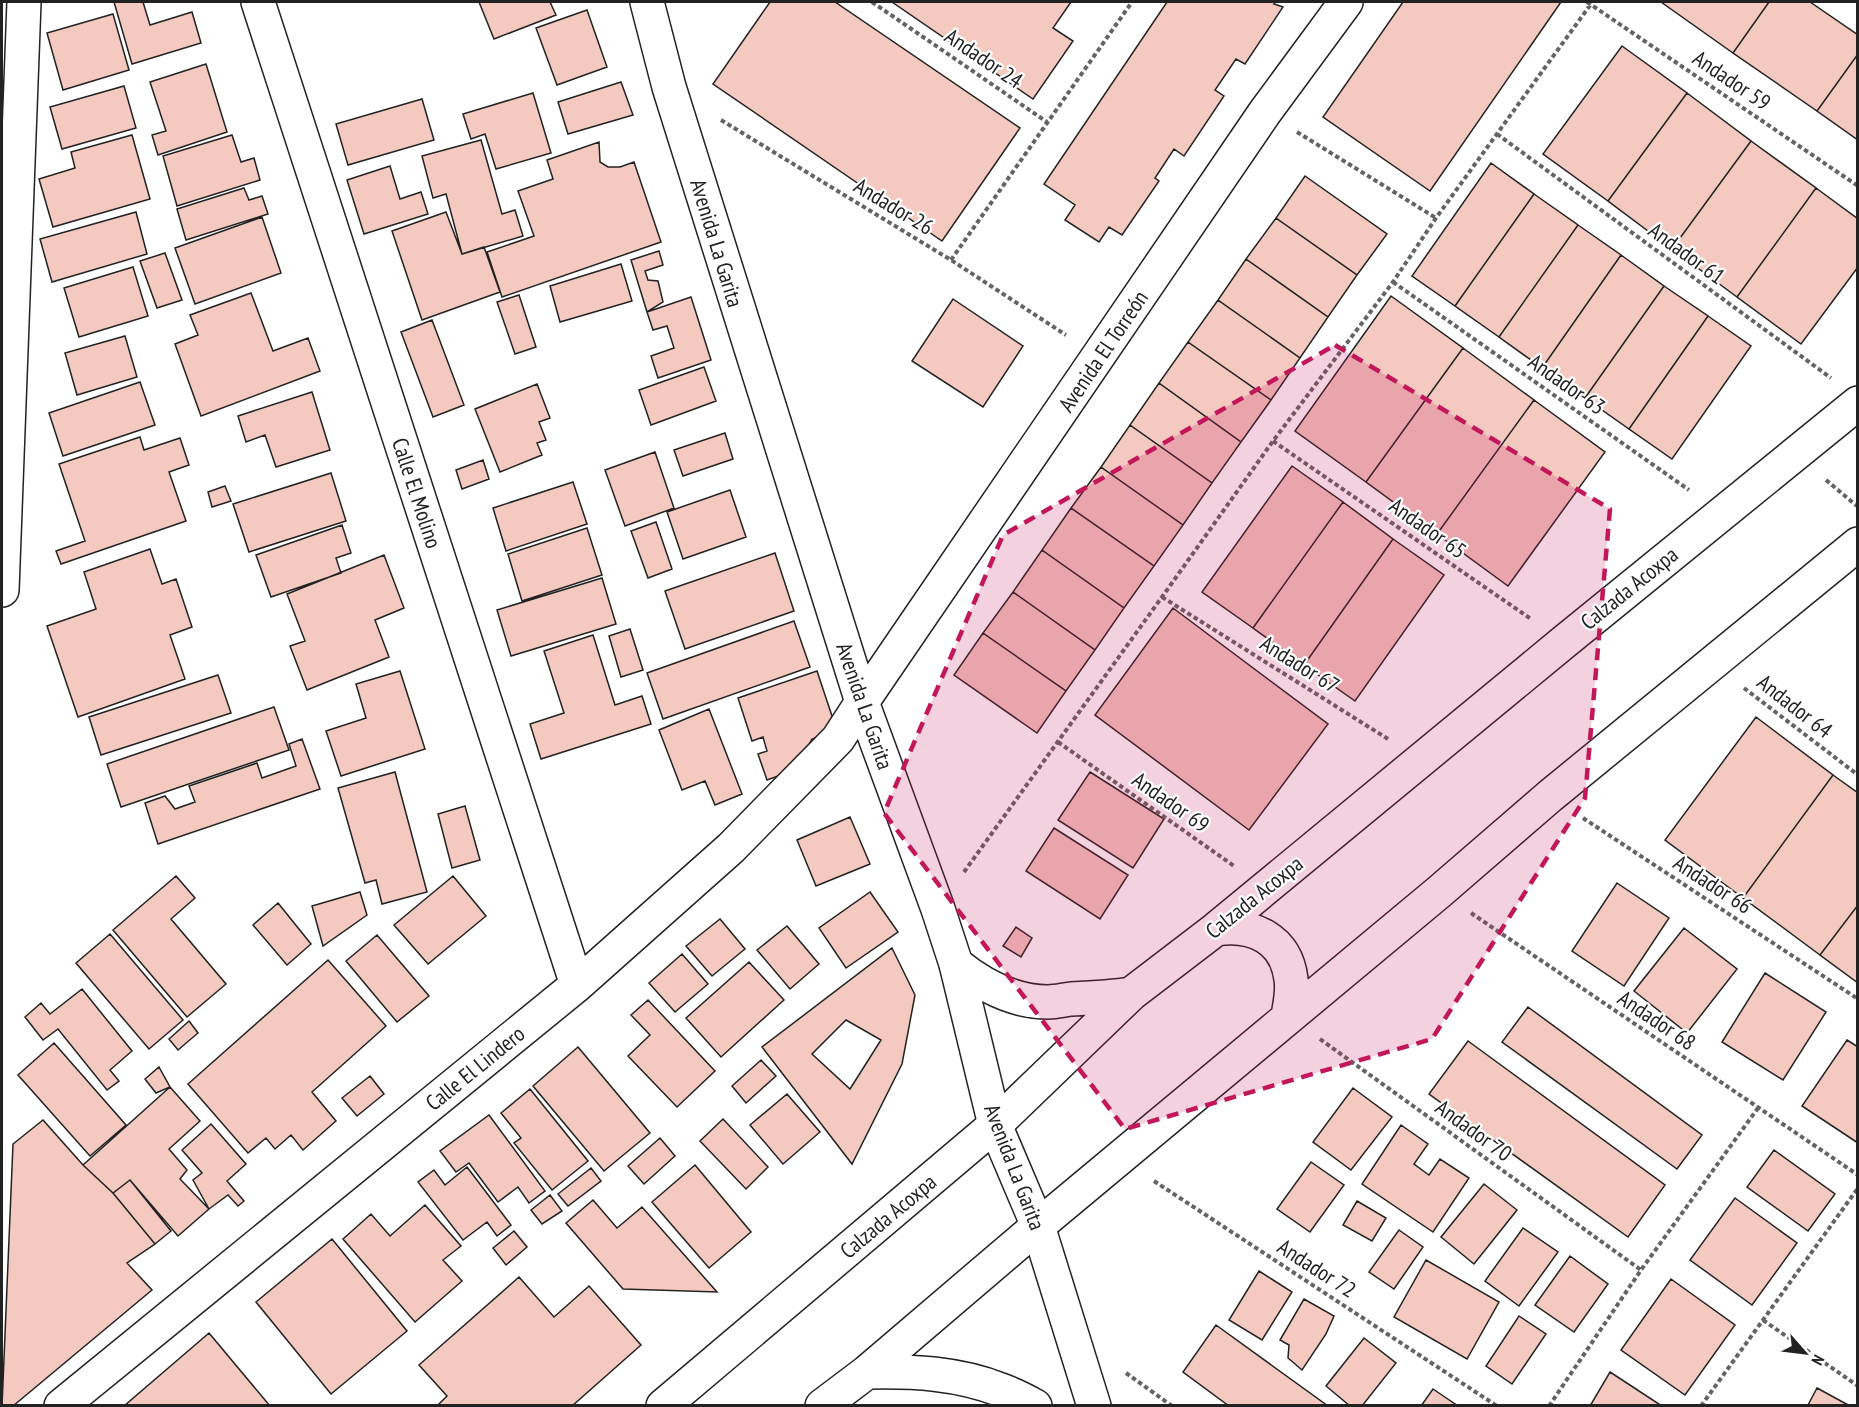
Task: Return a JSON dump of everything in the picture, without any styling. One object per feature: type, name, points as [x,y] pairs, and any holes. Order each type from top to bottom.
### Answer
[{"type":"street","points":[[2,590],[24,2]]},
{"type":"street","name":"Calle El Molino","points":[[258,2],[577,986]]},
{"type":"street","name":"Avenida La Garita","points":[[647,2],[669,87],[862,702],[956,964],[995,1125],[1038,1226],[1094,1406]]},
{"type":"street","name":"Avenida El Torreón","points":[[862,702],[1265,112],[1346,2]]},
{"type":"street","name":"Calzada Acoxpa","points":[[663,1406],[995,1125],[1131,994],[1216,929],[1722,513],[1848,394]]},
{"type":"street","points":[[822,1406],[867,1372],[1550,796],[1857,544]]},
{"type":"street","name":"Calle El Lindero","points":[[61,1406],[577,986],[731,848],[838,740],[862,702]]},
{"type":"street","points":[[1265,888],[1267,920],[1274,935],[1284,948],[1308,964],[1342,971]]},
{"type":"street","points":[[1216,929],[1244,928],[1258,932],[1270,939],[1280,950],[1288,964],[1292,980],[1288,1016]]},
{"type":"street","points":[[956,964],[976,980],[998,992],[1023,999],[1047,1002],[1131,994]]},
{"type":"street","points":[[867,1372],[901,1371],[968,1380],[1000,1390],[1035,1406]]},
{"type":"path","name":"Andador 24","points":[[872,2],[1047,122]]},
{"type":"path","points":[[951,260],[1132,2]]},
{"type":"path","points":[[938,909],[1273,441],[1393,282],[1589,3]]},
{"type":"path","name":"Andador 59","points":[[1589,3],[1857,186]]},
{"type":"path","points":[[1265,112],[1436,218]]},
{"type":"path","name":"Andador 26","points":[[719,118],[951,260],[1100,356]]},
{"type":"path","name":"Andador 61","points":[[1497,134],[1848,394]]},
{"type":"path","name":"Andador 63","points":[[1393,282],[1722,513]]},
{"type":"path","name":"Andador 65","points":[[1273,441],[1564,642]]},
{"type":"path","name":"Andador 67","points":[[1162,597],[1420,759]]},
{"type":"path","name":"Andador 64","points":[[1712,662],[1857,776]]},
{"type":"path","name":"Andador 69","points":[[1058,742],[1265,888]]},
{"type":"path","name":"Andador 66","points":[[1550,796],[1857,999]]},
{"type":"path","name":"Andador 68","points":[[1438,892],[1857,1175]]},
{"type":"path","name":"Andador 70","points":[[1288,1016],[1641,1270]]},
{"type":"path","points":[[1549,1406],[1641,1270],[1758,1108]]},
{"type":"path","name":"Andador 72","points":[[1119,1158],[1497,1406]]},
{"type":"path","points":[[1701,1406],[1857,1188]]},
{"type":"path","points":[[1763,1320],[1857,1386]]},
{"type":"highlighted area","points":[[1335,345],[1610,509],[1585,798],[1432,1039],[1125,1129],[884,813],[1003,535]]},
{"type":"building","points":[[114,2],[143,2],[150,25],[192,12],[201,43],[132,64]]},
{"type":"building","points":[[479,2],[550,2],[556,15],[494,39]]},
{"type":"building","points":[[770,2],[835,2],[1020,128],[942,241],[713,84]]},
{"type":"building","points":[[892,2],[1071,2],[1053,28],[1073,41],[1033,99]]},
{"type":"building","points":[[1167,2],[1276,2],[1274,4],[1283,7],[1245,64],[1236,59],[1215,90],[1224,96],[1184,156],[1174,149],[1155,178],[1159,181],[1122,235],[1109,227],[1099,242],[1065,220],[1075,205],[1044,184]]},
{"type":"building","points":[[1403,2],[1561,2],[1430,191],[1323,117]]},
{"type":"building","points":[[1661,2],[1769,2],[1733,53]]},
{"type":"building","points":[[1769,2],[1810,2],[1858,35],[1858,54],[1817,111],[1733,53]]},
{"type":"building","points":[[587,10],[607,67],[557,85],[536,28]]},
{"type":"building","points":[[113,14],[129,70],[63,90],[47,33]]},
{"type":"building","points":[[1622,46],[1687,93],[1608,201],[1543,154]]},
{"type":"building","points":[[1858,54],[1858,140],[1817,111]]},
{"type":"building","points":[[206,64],[227,132],[158,155],[152,135],[166,131],[150,82]]},
{"type":"building","points":[[621,82],[633,115],[568,134],[558,102]]},
{"type":"building","points":[[124,86],[136,128],[62,149],[50,107]]},
{"type":"building","points":[[533,93],[551,153],[496,169],[485,134],[471,139],[463,114]]},
{"type":"building","points":[[1687,93],[1751,141],[1672,249],[1608,201]]},
{"type":"building","points":[[422,99],[434,140],[348,165],[336,124]]},
{"type":"building","points":[[132,135],[150,199],[53,227],[39,179],[75,168],[71,152]]},
{"type":"building","points":[[232,135],[241,162],[254,158],[260,180],[177,206],[163,156]]},
{"type":"building","points":[[481,140],[502,214],[515,210],[523,236],[462,254],[446,194],[433,198],[422,156]]},
{"type":"building","points":[[1751,141],[1816,188],[1737,297],[1672,249]]},
{"type":"building","points":[[599,142],[600,162],[608,167],[620,167],[634,162],[661,242],[502,297],[487,252],[534,236],[518,191],[553,179],[547,160]]},
{"type":"building","points":[[1491,163],[1534,194],[1455,306],[1412,276]]},
{"type":"building","points":[[390,166],[400,199],[421,192],[428,214],[364,234],[347,180]]},
{"type":"building","points":[[1305,176],[1387,234],[1357,275],[1276,218]]},
{"type":"building","points":[[244,188],[249,200],[262,196],[268,214],[186,240],[177,209]]},
{"type":"building","points":[[1816,188],[1858,219],[1858,267],[1801,344],[1737,297]]},
{"type":"building","points":[[1534,194],[1578,225],[1499,337],[1455,306]]},
{"type":"building","points":[[136,212],[147,254],[52,282],[40,239]]},
{"type":"building","points":[[446,212],[462,254],[484,247],[500,292],[422,320],[392,231]]},
{"type":"building","points":[[262,217],[281,273],[195,304],[175,248]]},
{"type":"building","points":[[1276,218],[1357,275],[1328,317],[1246,259]]},
{"type":"building","points":[[1578,225],[1621,255],[1542,368],[1499,337]]},
{"type":"building","points":[[659,251],[663,265],[645,271],[648,280],[658,281],[663,302],[647,312],[631,260]]},
{"type":"building","points":[[165,253],[182,300],[157,308],[140,261]]},
{"type":"building","points":[[1621,255],[1664,286],[1585,398],[1542,368]]},
{"type":"building","points":[[1246,259],[1328,317],[1300,358],[1218,300]]},
{"type":"building","points":[[621,264],[632,301],[560,322],[550,286]]},
{"type":"building","points":[[133,267],[148,316],[79,337],[64,288]]},
{"type":"building","points":[[1664,286],[1708,316],[1629,429],[1585,398]]},
{"type":"building","points":[[251,293],[273,351],[308,338],[320,371],[201,416],[175,344],[198,335],[190,315]]},
{"type":"building","points":[[519,295],[536,347],[515,354],[497,302]]},
{"type":"building","points":[[1391,296],[1463,348],[1366,482],[1295,431]]},
{"type":"building","points":[[691,297],[711,360],[658,378],[651,356],[674,348],[667,326],[653,330],[647,312]]},
{"type":"building","points":[[953,299],[1023,346],[983,407],[912,361]]},
{"type":"building","points":[[1218,300],[1300,358],[1271,400],[1188,342]]},
{"type":"building","points":[[1708,316],[1751,346],[1672,459],[1629,429]]},
{"type":"building","points":[[432,320],[464,405],[433,417],[401,332]]},
{"type":"building","points":[[125,336],[137,377],[77,395],[65,353]]},
{"type":"building","points":[[1188,342],[1271,400],[1241,442],[1159,383]]},
{"type":"building","points":[[1463,348],[1534,400],[1437,534],[1366,482]]},
{"type":"building","points":[[704,367],[716,401],[651,425],[639,390]]},
{"type":"building","points":[[140,382],[155,425],[63,456],[49,413]]},
{"type":"building","points":[[1159,383],[1241,442],[1212,483],[1130,425]]},
{"type":"building","points":[[537,384],[550,418],[539,422],[546,440],[537,443],[542,455],[500,472],[475,409]]},
{"type":"building","points":[[312,392],[330,450],[276,467],[265,435],[246,442],[238,416]]},
{"type":"building","points":[[1534,400],[1605,452],[1508,586],[1437,534]]},
{"type":"building","points":[[1130,425],[1212,483],[1183,525],[1101,467]]},
{"type":"building","points":[[725,433],[733,459],[683,476],[674,450]]},
{"type":"building","points":[[140,437],[144,450],[180,438],[189,465],[169,472],[186,521],[61,564],[56,551],[85,541],[59,464]]},
{"type":"building","points":[[655,452],[674,508],[625,526],[605,470]]},
{"type":"building","points":[[483,460],[489,479],[462,489],[456,470]]},
{"type":"building","points":[[1292,466],[1343,502],[1253,628],[1202,592]]},
{"type":"building","points":[[1101,467],[1183,525],[1154,566],[1071,508]]},
{"type":"building","points":[[331,473],[346,521],[249,552],[233,504]]},
{"type":"building","points":[[573,482],[587,524],[506,551],[493,508]]},
{"type":"building","points":[[225,486],[231,501],[212,507],[208,492]]},
{"type":"building","points":[[730,490],[746,537],[683,559],[667,512]]},
{"type":"building","points":[[1343,502],[1393,539],[1304,665],[1253,628]]},
{"type":"building","points":[[1071,508],[1154,566],[1124,608],[1042,550]]},
{"type":"building","points":[[656,522],[672,569],[648,578],[631,531]]},
{"type":"building","points":[[342,525],[351,553],[336,558],[341,573],[271,597],[256,555]]},
{"type":"building","points":[[587,528],[602,575],[522,601],[508,554]]},
{"type":"building","points":[[1393,539],[1444,575],[1355,701],[1304,665]]},
{"type":"building","points":[[150,549],[162,584],[176,579],[192,627],[170,635],[185,679],[78,717],[47,626],[96,609],[84,572]]},
{"type":"building","points":[[1042,550],[1124,608],[1095,650],[1013,592]]},
{"type":"building","points":[[775,553],[794,611],[685,649],[665,591]]},
{"type":"building","points":[[384,555],[404,608],[375,620],[389,657],[307,690],[290,646],[305,641],[287,594]]},
{"type":"building","points":[[602,578],[616,624],[511,656],[497,610]]},
{"type":"building","points":[[1013,592],[1095,650],[1066,691],[983,633]]},
{"type":"building","points":[[1173,608],[1328,724],[1249,830],[1095,715]]},
{"type":"building","points":[[794,621],[810,667],[663,719],[647,673]]},
{"type":"building","points":[[630,629],[643,670],[621,677],[609,636]]},
{"type":"building","points":[[983,633],[1066,691],[1037,733],[954,675]]},
{"type":"building","points":[[593,635],[615,705],[642,696],[651,724],[541,759],[530,724],[564,713],[544,651]]},
{"type":"building","points":[[400,671],[425,749],[341,776],[326,731],[366,718],[356,684]]},
{"type":"building","points":[[817,671],[837,731],[812,739],[795,770],[767,780],[758,754],[767,751],[763,737],[752,741],[738,698]]},
{"type":"building","points":[[218,675],[231,713],[101,755],[89,717]]},
{"type":"building","points":[[274,707],[289,750],[121,807],[107,764]]},
{"type":"building","points":[[709,709],[742,794],[715,805],[705,781],[682,790],[659,730]]},
{"type":"building","points":[[1756,717],[1833,775],[1743,898],[1665,840]]},
{"type":"building","points":[[302,739],[320,789],[158,844],[145,803],[165,796],[175,809],[195,802],[189,786],[257,763],[262,778],[296,766],[289,744]]},
{"type":"building","points":[[395,772],[427,892],[382,904],[376,880],[365,883],[338,788]]},
{"type":"building","points":[[1090,772],[1164,819],[1133,868],[1058,820]]},
{"type":"building","points":[[1833,775],[1858,793],[1858,905],[1820,955],[1743,898]]},
{"type":"building","points":[[465,806],[480,860],[452,868],[438,814]]},
{"type":"building","points":[[850,817],[870,864],[816,886],[797,840]]},
{"type":"building","points":[[1054,828],[1128,875],[1100,919],[1026,871]]},
{"type":"building","points":[[176,876],[195,898],[171,919],[226,984],[187,1017],[113,930]]},
{"type":"building","points":[[453,876],[486,916],[428,964],[394,925]]},
{"type":"building","points":[[1617,883],[1669,918],[1624,986],[1572,951]]},
{"type":"building","points":[[360,892],[367,915],[323,946],[312,906]]},
{"type":"building","points":[[870,892],[898,932],[846,968],[819,928]]},
{"type":"building","points":[[278,903],[311,944],[287,965],[253,925]]},
{"type":"building","points":[[1858,905],[1858,983],[1820,955]]},
{"type":"building","points":[[720,919],[745,949],[712,976],[686,946]]},
{"type":"building","points":[[787,926],[819,964],[790,989],[757,950]]},
{"type":"building","points":[[1016,927],[1032,938],[1021,957],[1003,946]]},
{"type":"building","points":[[1684,928],[1737,969],[1687,1033],[1634,991]]},
{"type":"building","points":[[110,934],[183,1020],[149,1049],[76,963]]},
{"type":"building","points":[[377,935],[429,996],[397,1022],[346,961]]},
{"type":"building","points":[[892,948],[915,995],[902,1064],[852,1164],[762,1047]],"holes":[[[846,1020],[881,1040],[850,1089],[812,1054]]]},
{"type":"building","points":[[682,954],[708,984],[675,1012],[649,983]]},
{"type":"building","points":[[328,960],[386,1026],[312,1092],[336,1121],[303,1150],[291,1135],[275,1149],[266,1138],[248,1153],[188,1084]]},
{"type":"building","points":[[749,962],[784,1000],[721,1057],[686,1018]]},
{"type":"building","points":[[1765,973],[1826,1012],[1783,1080],[1722,1042]]},
{"type":"building","points":[[82,989],[132,1051],[110,1070],[119,1081],[107,1090],[58,1029],[43,1040],[25,1017],[41,1003],[50,1014]]},
{"type":"building","points":[[648,1000],[715,1071],[677,1107],[628,1056],[650,1035],[631,1015]]},
{"type":"building","points":[[1528,1007],[1702,1135],[1677,1169],[1502,1042]]},
{"type":"building","points":[[189,1021],[198,1033],[178,1050],[169,1039]]},
{"type":"building","points":[[1847,1040],[1858,1047],[1858,1143],[1802,1106]]},
{"type":"building","points":[[1468,1041],[1665,1185],[1628,1237],[1429,1094]]},
{"type":"building","points":[[54,1043],[126,1125],[90,1156],[18,1075]]},
{"type":"building","points":[[578,1047],[650,1133],[604,1171],[533,1086]]},
{"type":"building","points":[[761,1060],[776,1076],[746,1103],[732,1086]]},
{"type":"building","points":[[159,1067],[170,1087],[156,1093],[145,1079]]},
{"type":"building","points":[[370,1076],[384,1094],[357,1116],[342,1098]]},
{"type":"building","points":[[170,1087],[200,1121],[169,1149],[187,1170],[180,1179],[209,1209],[178,1236],[130,1180],[113,1193],[83,1165]]},
{"type":"building","points":[[1353,1088],[1392,1117],[1351,1170],[1313,1142]]},
{"type":"building","points":[[530,1089],[588,1161],[552,1190],[514,1143],[521,1138],[501,1113]]},
{"type":"building","points":[[787,1094],[820,1132],[783,1164],[750,1125]]},
{"type":"building","points":[[489,1115],[545,1191],[529,1203],[518,1187],[498,1202],[469,1163],[456,1172],[440,1151]]},
{"type":"building","points":[[723,1119],[768,1167],[746,1189],[700,1141]]},
{"type":"building","points":[[43,1120],[83,1165],[113,1193],[155,1244],[127,1263],[152,1290],[13,1406],[2,1406],[13,1144]]},
{"type":"building","points":[[211,1124],[246,1164],[227,1181],[244,1201],[238,1206],[228,1195],[209,1209],[193,1180],[202,1173],[182,1150]]},
{"type":"building","points":[[1401,1125],[1428,1144],[1414,1164],[1429,1175],[1440,1159],[1469,1178],[1433,1232],[1362,1184]]},
{"type":"building","points":[[660,1138],[675,1156],[644,1184],[628,1166]]},
{"type":"building","points":[[1774,1150],[1835,1194],[1808,1231],[1747,1187]]},
{"type":"building","points":[[1311,1162],[1344,1185],[1310,1232],[1277,1209]]},
{"type":"building","points":[[695,1165],[751,1232],[709,1268],[652,1202]]},
{"type":"building","points":[[467,1167],[511,1225],[497,1236],[487,1222],[463,1240],[418,1182],[434,1170],[445,1185]]},
{"type":"building","points":[[591,1168],[601,1181],[568,1206],[558,1194]]},
{"type":"building","points":[[130,1180],[171,1231],[155,1244],[113,1193]]},
{"type":"building","points":[[1484,1184],[1517,1210],[1474,1264],[1441,1237]]},
{"type":"building","points":[[550,1195],[562,1211],[542,1224],[531,1210]]},
{"type":"building","points":[[1735,1198],[1797,1243],[1752,1305],[1690,1260]]},
{"type":"building","points":[[593,1200],[617,1228],[642,1207],[717,1292],[623,1289],[566,1223]]},
{"type":"building","points":[[1357,1201],[1386,1218],[1372,1241],[1343,1225]]},
{"type":"building","points":[[425,1205],[461,1246],[443,1260],[462,1281],[415,1322],[343,1239],[371,1214],[390,1236]]},
{"type":"building","points":[[1523,1228],[1558,1252],[1519,1306],[1485,1281]]},
{"type":"building","points":[[1399,1230],[1423,1247],[1394,1289],[1369,1272]]},
{"type":"building","points":[[514,1231],[527,1247],[506,1265],[493,1248]]},
{"type":"building","points":[[332,1239],[407,1331],[331,1394],[256,1302]]},
{"type":"building","points":[[1570,1256],[1608,1284],[1574,1332],[1535,1305]]},
{"type":"building","points":[[1426,1260],[1499,1302],[1467,1359],[1394,1317]]},
{"type":"building","points":[[1259,1271],[1292,1292],[1262,1340],[1229,1320]]},
{"type":"building","points":[[519,1277],[554,1317],[589,1286],[641,1345],[572,1406],[437,1406],[447,1396],[419,1365]]},
{"type":"building","points":[[1671,1279],[1735,1325],[1685,1395],[1621,1350]]},
{"type":"building","points":[[1304,1299],[1334,1316],[1326,1334],[1302,1370],[1288,1358],[1289,1345],[1280,1340]]},
{"type":"building","points":[[1519,1316],[1546,1334],[1512,1384],[1486,1366]]},
{"type":"building","points":[[1216,1325],[1328,1406],[1229,1406],[1183,1372]]},
{"type":"building","points":[[209,1333],[270,1406],[124,1406]]},
{"type":"building","points":[[1364,1338],[1396,1363],[1362,1406],[1350,1406],[1326,1386]]},
{"type":"building","points":[[1610,1372],[1662,1406],[1590,1406]]},
{"type":"building","points":[[1817,1388],[1850,1406],[1808,1405]]},
{"type":"building","points":[[1433,1389],[1458,1406],[1421,1406]]}]
